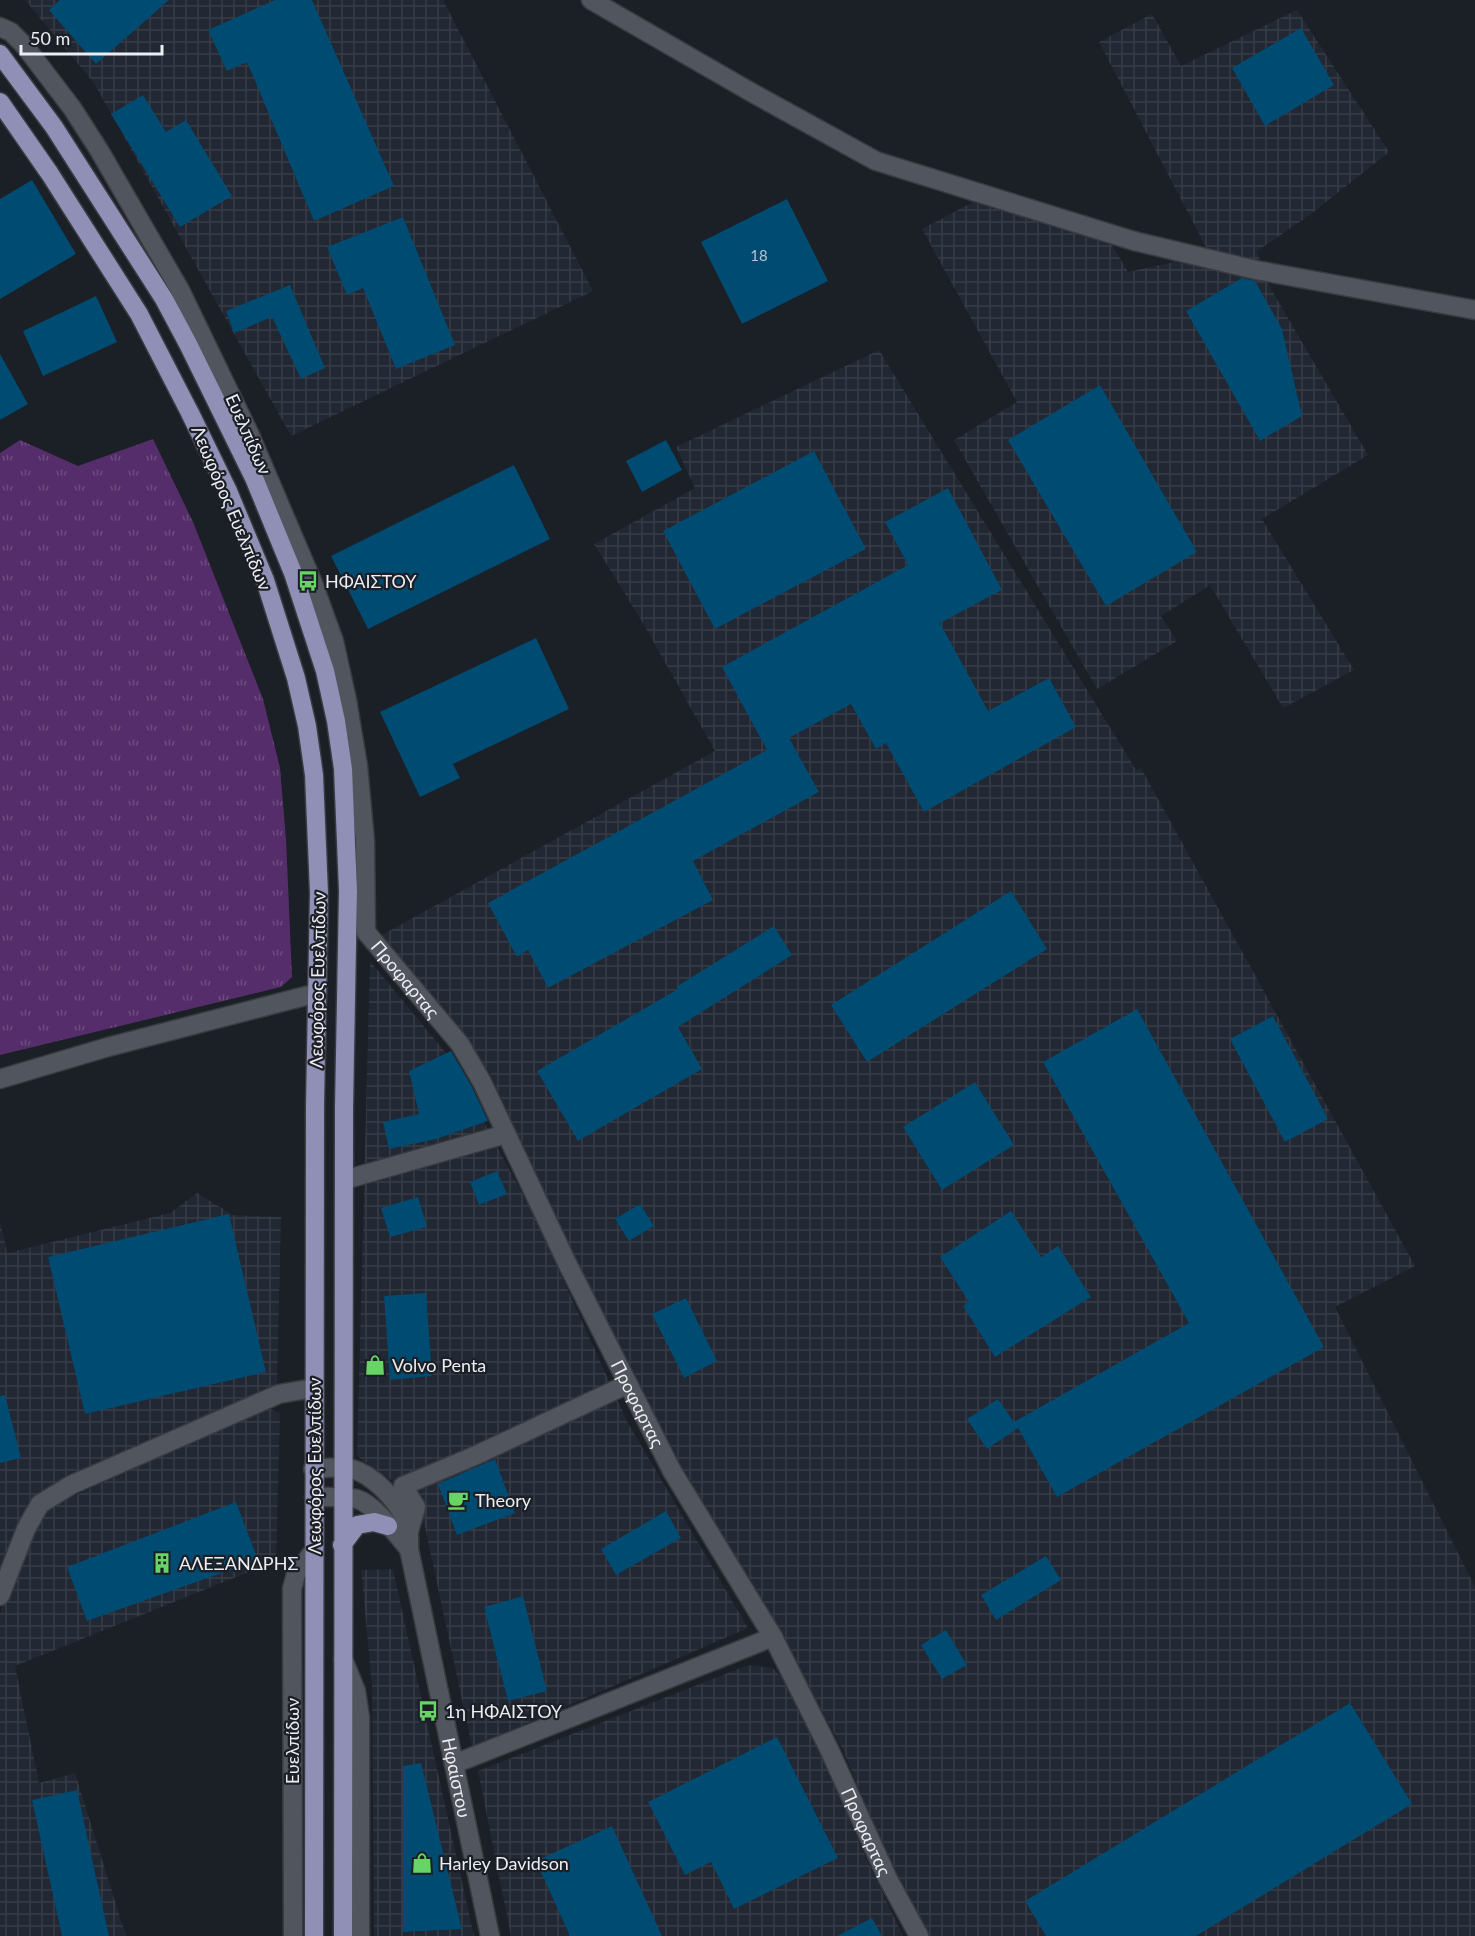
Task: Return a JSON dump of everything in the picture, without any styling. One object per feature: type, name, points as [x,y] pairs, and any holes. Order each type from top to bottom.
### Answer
[{"type":"main road","name":"Λεωφόρος Ευελπίδων","points":[[0,54],[54,127],[164,299],[243,438],[254,478],[293,573],[311,627],[350,767],[357,893],[344,1180],[343,1936]]},
{"type":"main road","name":"Λεωφόρος Ευελπίδων","points":[[0,102],[50,174],[139,315],[228,491],[265,580],[296,678],[307,726],[314,775],[319,893],[313,1551],[314,1936]]},
{"type":"main road","points":[[342,1545],[357,1525],[374,1522],[388,1526]]},
{"type":"street","points":[[591,0],[876,161],[1134,241],[1257,270],[1475,310]]},
{"type":"street","name":"Ευελπίδων","points":[[0,27],[11,32],[24,45],[72,108],[99,150],[180,290],[243,438]]},
{"type":"street","name":"Προφαρτας","points":[[357,893],[366,932],[460,1044],[482,1082],[567,1263],[672,1471],[773,1637],[829,1749],[888,1879],[919,1936]]},
{"type":"street","points":[[0,1079],[108,1047],[317,993]]},
{"type":"street","points":[[344,1180],[506,1134]]},
{"type":"street","points":[[314,1497],[342,1497],[360,1500],[388,1526],[409,1540],[416,1507],[403,1486],[628,1384]]},
{"type":"street","points":[[0,1596],[26,1529],[40,1504],[71,1485],[279,1394],[314,1388]]},
{"type":"street","name":"Ηφαίστου","points":[[314,1469],[343,1467],[361,1473],[376,1483],[393,1500],[406,1521],[490,1936]]},
{"type":"street","name":"Ευελπίδων","points":[[293,1936],[292,1589],[296,1574],[313,1551]]},
{"type":"street","points":[[454,1764],[773,1637]]},
{"type":"street","points":[[342,1657],[356,1691],[360,1718],[360,1936]]},
{"type":"shaded area","points":[[25,0],[443,0],[593,291],[291,436],[94,83]]},
{"type":"shaded area","points":[[1297,10],[1389,152],[1307,217],[1257,251],[1260,260],[1207,249],[1099,42],[1152,14],[1181,66]]},
{"type":"shaded area","points":[[973,202],[1112,245],[1128,272],[1174,262],[1267,277],[1271,289],[1368,455],[1262,519],[1354,670],[1283,708],[1210,585],[1161,616],[1177,641],[1097,689],[954,440],[1017,402],[922,229]]},
{"type":"shaded area","points":[[879,350],[1136,770],[1141,768],[1415,1266],[1335,1307],[1475,1587],[1475,1936],[927,1936],[892,1869],[843,1750],[779,1631],[678,1469],[583,1279],[490,1073],[380,936],[715,751],[640,618],[594,544],[695,488],[676,447]]},
{"type":"shaded area","points":[[370,961],[446,1053],[532,1211],[628,1423],[748,1628],[472,1747],[425,1527],[401,1487],[357,1456]]},
{"type":"shaded area","points":[[197,1193],[233,1215],[281,1217],[277,1385],[57,1489],[0,1577],[0,1221],[7,1253],[170,1213]]},
{"type":"shaded area","points":[[264,1407],[280,1413],[276,1561],[15,1666],[39,1783],[75,1773],[126,1936],[0,1936],[0,1613],[33,1526],[44,1510]]},
{"type":"shaded area","points":[[393,1569],[474,1936],[374,1936],[372,1685],[361,1570]]},
{"type":"shaded area","points":[[748,1665],[773,1668],[796,1694],[862,1849],[903,1936],[511,1936],[478,1771]]},
{"type":"green space","points":[[153,439],[193,522],[263,699],[280,768],[286,839],[292,977],[281,987],[0,1055],[0,453],[20,440],[78,466]]},
{"type":"building","points":[[60,0],[169,0],[96,64],[49,10]]},
{"type":"building","points":[[275,0],[312,0],[394,186],[314,221],[247,62],[227,71],[208,30]]},
{"type":"building","points":[[1301,28],[1334,85],[1265,126],[1232,68]]},
{"type":"building","points":[[143,95],[166,132],[186,120],[232,196],[180,227],[111,114]]},
{"type":"building","points":[[32,180],[76,254],[0,299],[0,199]]},
{"type":"building","points":[[787,199],[828,281],[742,324],[701,242]]},
{"type":"building","points":[[403,217],[455,345],[396,369],[363,288],[347,295],[327,247]]},
{"type":"building","points":[[1242,278],[1255,281],[1282,329],[1302,416],[1260,441],[1186,311]]},
{"type":"building","points":[[290,285],[325,368],[301,379],[272,317],[234,333],[226,311]]},
{"type":"building","points":[[96,296],[117,342],[43,376],[23,331]]},
{"type":"building","points":[[0,354],[28,404],[0,420]]},
{"type":"building","points":[[1100,385],[1197,552],[1106,606],[1008,440]]},
{"type":"building","points":[[666,440],[682,470],[642,492],[626,461]]},
{"type":"building","points":[[814,451],[866,549],[715,629],[663,531]]},
{"type":"building","points":[[514,465],[550,539],[368,629],[331,556]]},
{"type":"building","points":[[948,488],[1002,590],[940,623],[988,711],[1049,678],[1076,727],[924,812],[886,743],[876,749],[851,704],[789,738],[819,792],[693,861],[713,900],[548,988],[528,950],[517,957],[488,903],[767,750],[722,667],[908,565],[885,522]]},
{"type":"building","points":[[536,638],[569,709],[453,764],[460,778],[420,797],[380,712]]},
{"type":"building","points":[[1011,891],[1047,949],[867,1062],[831,1005]]},
{"type":"building","points":[[774,926],[792,955],[678,1027],[702,1069],[578,1141],[537,1071],[678,989],[676,987]]},
{"type":"building","points":[[1137,1009],[1324,1347],[1057,1497],[1018,1428],[987,1449],[967,1419],[998,1399],[1014,1422],[1189,1323],[1043,1062]]},
{"type":"building","points":[[1273,1016],[1328,1119],[1285,1142],[1230,1039]]},
{"type":"building","points":[[451,1051],[488,1121],[436,1139],[389,1149],[383,1122],[419,1114],[409,1071]]},
{"type":"building","points":[[975,1082],[1014,1145],[942,1190],[903,1127]]},
{"type":"building","points":[[497,1171],[507,1194],[479,1205],[470,1182]]},
{"type":"building","points":[[418,1197],[427,1227],[390,1237],[381,1208]]},
{"type":"building","points":[[640,1204],[654,1226],[629,1241],[615,1219]]},
{"type":"building","points":[[1011,1211],[1041,1257],[1058,1246],[1091,1297],[995,1357],[963,1306],[969,1302],[940,1257]]},
{"type":"building","points":[[229,1214],[266,1372],[85,1414],[48,1257]]},
{"type":"building","points":[[426,1293],[432,1376],[390,1380],[384,1296]]},
{"type":"building","points":[[686,1298],[717,1361],[684,1378],[652,1314]]},
{"type":"building","points":[[5,1395],[21,1458],[0,1463],[0,1396]]},
{"type":"building","points":[[495,1459],[515,1513],[457,1535],[438,1484]]},
{"type":"building","name":"ΑΛΕΞΑΝΔΡΗΣ","points":[[236,1502],[258,1560],[87,1621],[67,1567]]},
{"type":"building","points":[[666,1511],[681,1538],[616,1575],[601,1549]]},
{"type":"building","points":[[1046,1556],[1061,1580],[996,1620],[981,1595]]},
{"type":"building","points":[[523,1596],[547,1691],[508,1701],[484,1607]]},
{"type":"building","points":[[946,1630],[967,1665],[942,1679],[921,1645]]},
{"type":"building","points":[[1350,1703],[1412,1804],[1196,1936],[1046,1936],[1025,1901]]},
{"type":"building","points":[[777,1737],[838,1858],[734,1909],[711,1862],[685,1875],[648,1802]]},
{"type":"building","points":[[421,1763],[462,1929],[403,1932],[403,1766]]},
{"type":"building","points":[[77,1790],[109,1936],[62,1936],[32,1800]]},
{"type":"building","points":[[612,1826],[662,1936],[570,1936],[536,1861]]},
{"type":"building","points":[[872,1918],[882,1936],[837,1936]]},
{"type":"place","name":"ΗΦΑΙΣΤΟΥ","points":[[308,581]]},
{"type":"place","name":"Volvo Penta","points":[[375,1365]]},
{"type":"place","name":"Theory","points":[[458,1500]]},
{"type":"place","name":"ΑΛΕΞΑΝΔΡΗΣ","points":[[162,1563]]},
{"type":"place","name":"1η ΗΦΑΙΣΤΟΥ","points":[[428,1711]]},
{"type":"place","name":"Harley Davidson","points":[[422,1863]]}]
